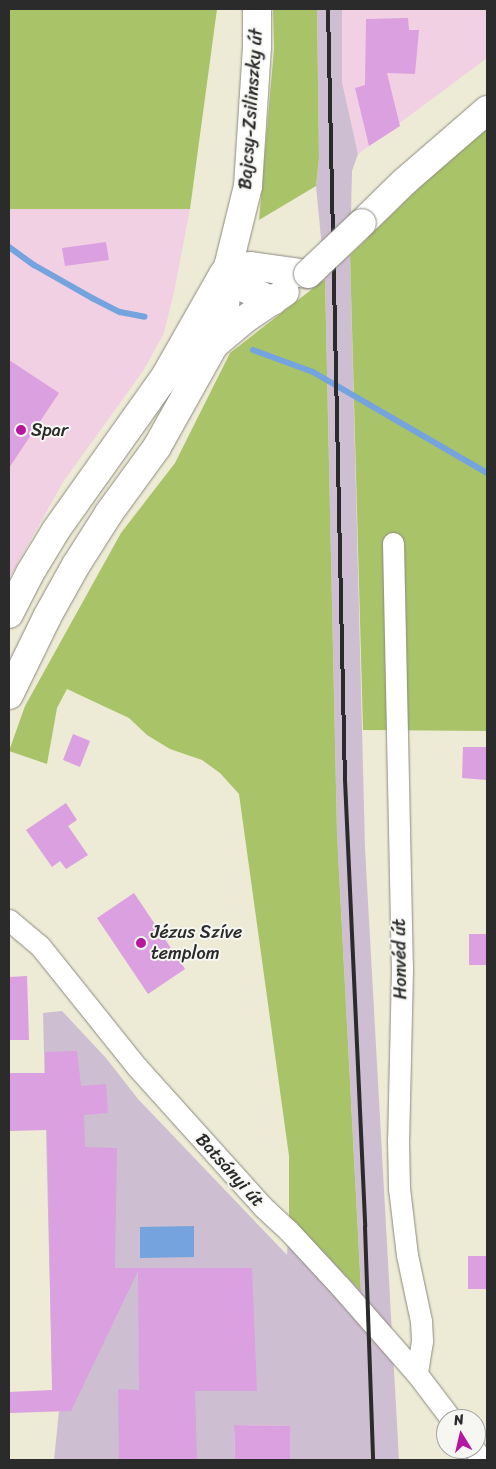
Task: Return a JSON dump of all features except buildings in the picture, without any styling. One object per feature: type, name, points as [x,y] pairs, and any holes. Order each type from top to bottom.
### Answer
[{"type":"main road","name":"Bajcsy-Zsilinszky út","points":[[228,267],[248,186],[258,46],[257,9]]},
{"type":"main road","points":[[214,345],[245,319],[274,301],[308,274],[404,182],[487,110]]},
{"type":"main road","points":[[228,267],[251,266],[308,274]]},
{"type":"main road","points":[[228,267],[233,283],[274,301]]},
{"type":"main road","points":[[9,695],[46,616],[109,513],[157,447],[214,345],[225,307],[228,267]]},
{"type":"main road","points":[[9,614],[30,573],[82,494],[166,375],[228,267]]},
{"type":"street","name":"Honvéd út","points":[[393,542],[402,969],[398,1160],[408,1255],[421,1321],[422,1341],[417,1374]]},
{"type":"street","name":"Batsányi út","points":[[9,920],[40,946],[137,1067],[263,1207],[288,1230],[339,1284],[417,1374],[443,1409]]},
{"type":"shaded area","points":[[317,9],[342,9],[342,82],[358,154],[352,171],[350,255],[365,848],[399,1460],[290,1460],[290,1426],[234,1425],[235,1460],[54,1460],[59,1411],[53,1411],[43,1013],[62,1011],[106,1058],[138,1099],[287,1255],[289,1216],[361,1290],[337,834],[325,279],[316,186],[319,158]]},
{"type":"shaded area","points":[[342,9],[487,9],[487,58],[358,154],[342,82]]},
{"type":"shaded area","points":[[9,209],[190,209],[164,333],[143,371],[63,482],[9,579]]},
{"type":"green space","points":[[9,9],[217,9],[190,209],[9,209]]},
{"type":"green space","points":[[273,9],[317,9],[319,158],[316,186],[259,220],[274,49]]},
{"type":"green space","points":[[487,129],[487,731],[363,730],[350,255],[453,155]]},
{"type":"green space","points":[[325,279],[337,834],[361,1291],[289,1216],[289,1156],[239,794],[220,773],[202,760],[170,749],[147,735],[129,718],[67,689],[57,708],[47,764],[9,751],[25,706],[121,533],[175,463],[230,353]]},
{"type":"water","points":[[194,1226],[194,1257],[140,1258],[140,1227]]},
{"type":"waterway","points":[[9,247],[34,265],[92,298],[120,312],[145,317]]},
{"type":"waterway","points":[[253,350],[313,372],[487,473]]},
{"type":"railway","points":[[328,9],[345,780],[365,1227],[373,1460]]},
{"type":"place","name":"Spar","points":[[21,430]]},
{"type":"place","name":"Jézus Szíve templom","points":[[141,943]]}]
